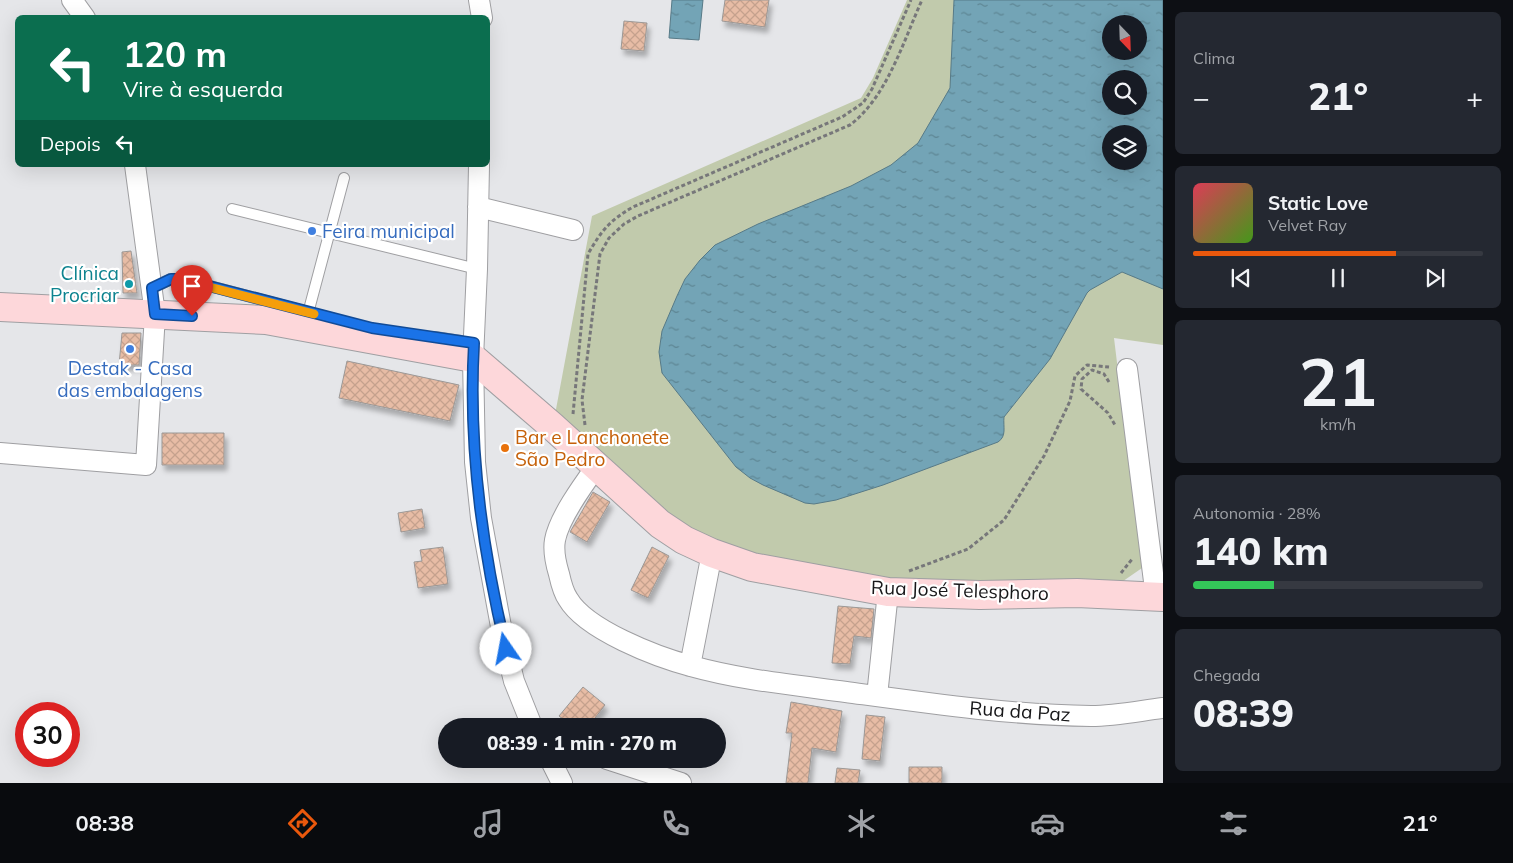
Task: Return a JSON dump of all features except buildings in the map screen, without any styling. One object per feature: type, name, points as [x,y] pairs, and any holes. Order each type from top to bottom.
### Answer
[{"type":"street","points":[[72,0],[83,15]]},
{"type":"street","points":[[479,0],[482,15]]},
{"type":"street","points":[[0,453],[146,466],[154,301],[135,167]]},
{"type":"street","points":[[479,167],[473,351],[475,462],[481,518],[502,632],[514,681],[529,718]]},
{"type":"street","points":[[478,207],[574,230]]},
{"type":"street","points":[[0,307],[154,301],[266,320],[306,320],[473,351]]},
{"type":"street","name":"Rua José Telesphoro","points":[[473,351],[511,390],[660,524],[684,540],[712,553],[752,567],[896,582],[980,595],[1077,593],[1159,597]]},
{"type":"street","points":[[1127,369],[1159,597]]},
{"type":"street","name":"Rua da Paz","points":[[596,467],[581,488],[560,526],[555,539],[554,549],[557,568],[567,598],[579,612],[604,630],[640,648],[690,666],[744,677],[973,708],[1040,714],[1093,716],[1163,708]]},
{"type":"street","points":[[690,666],[712,553]]},
{"type":"street","points":[[877,696],[896,582]]},
{"type":"street","points":[[554,768],[562,783]]},
{"type":"street","points":[[635,768],[681,783]]},
{"type":"lane","points":[[306,320],[344,178]]},
{"type":"lane","points":[[232,209],[477,269]]},
{"type":"lane","points":[[154,301],[171,279],[182,279],[306,320],[354,324]]},
{"type":"lane","points":[[427,336],[473,351]]},
{"type":"path","points":[[574,420],[572,412],[588,254],[600,234],[615,217],[633,206],[842,117],[864,103],[911,0]]},
{"type":"path","points":[[586,428],[582,400],[595,283],[600,254],[609,238],[624,224],[638,216],[850,125],[860,118],[879,94],[922,0]]},
{"type":"path","points":[[896,582],[917,566],[968,549],[1004,520],[1044,456],[1070,400],[1075,376],[1087,365],[1127,369]]},
{"type":"path","points":[[1111,385],[1104,374],[1092,370],[1082,379],[1081,389],[1108,412],[1117,431],[1115,415]]},
{"type":"path","points":[[1113,574],[1122,573],[1133,558],[1134,552]]},
{"type":"path","points":[[896,582],[914,574]]},
{"type":"green space","points":[[907,0],[1163,0],[1163,345],[1114,338],[1142,568],[1116,586],[824,577],[666,524],[554,420],[592,216],[861,98],[873,78]]},
{"type":"water","points":[[672,0],[703,0],[699,40],[669,38]]},
{"type":"water","points":[[954,0],[1163,0],[1163,289],[1122,272],[1090,290],[1050,359],[1004,417],[1004,434],[998,442],[883,485],[836,500],[814,504],[805,503],[763,485],[736,467],[662,373],[659,352],[662,331],[685,279],[715,245],[758,224],[851,186],[891,165],[918,143],[950,88]]},
{"type":"slow traffic","points":[[178,279],[314,314]]},
{"type":"place","name":"Feira municipal","points":[[312,231]]},
{"type":"place","name":"Clínica Procriar","points":[[129,284]]},
{"type":"place","name":"Destak - Casa das embalagens","points":[[130,349]]},
{"type":"place","name":"Bar e Lanchonete São Pedro","points":[[505,448]]},
{"type":"route","points":[[192,316],[155,314],[152,288],[171,279],[182,279],[372,328],[474,343],[475,462],[481,518],[506,649]]}]
